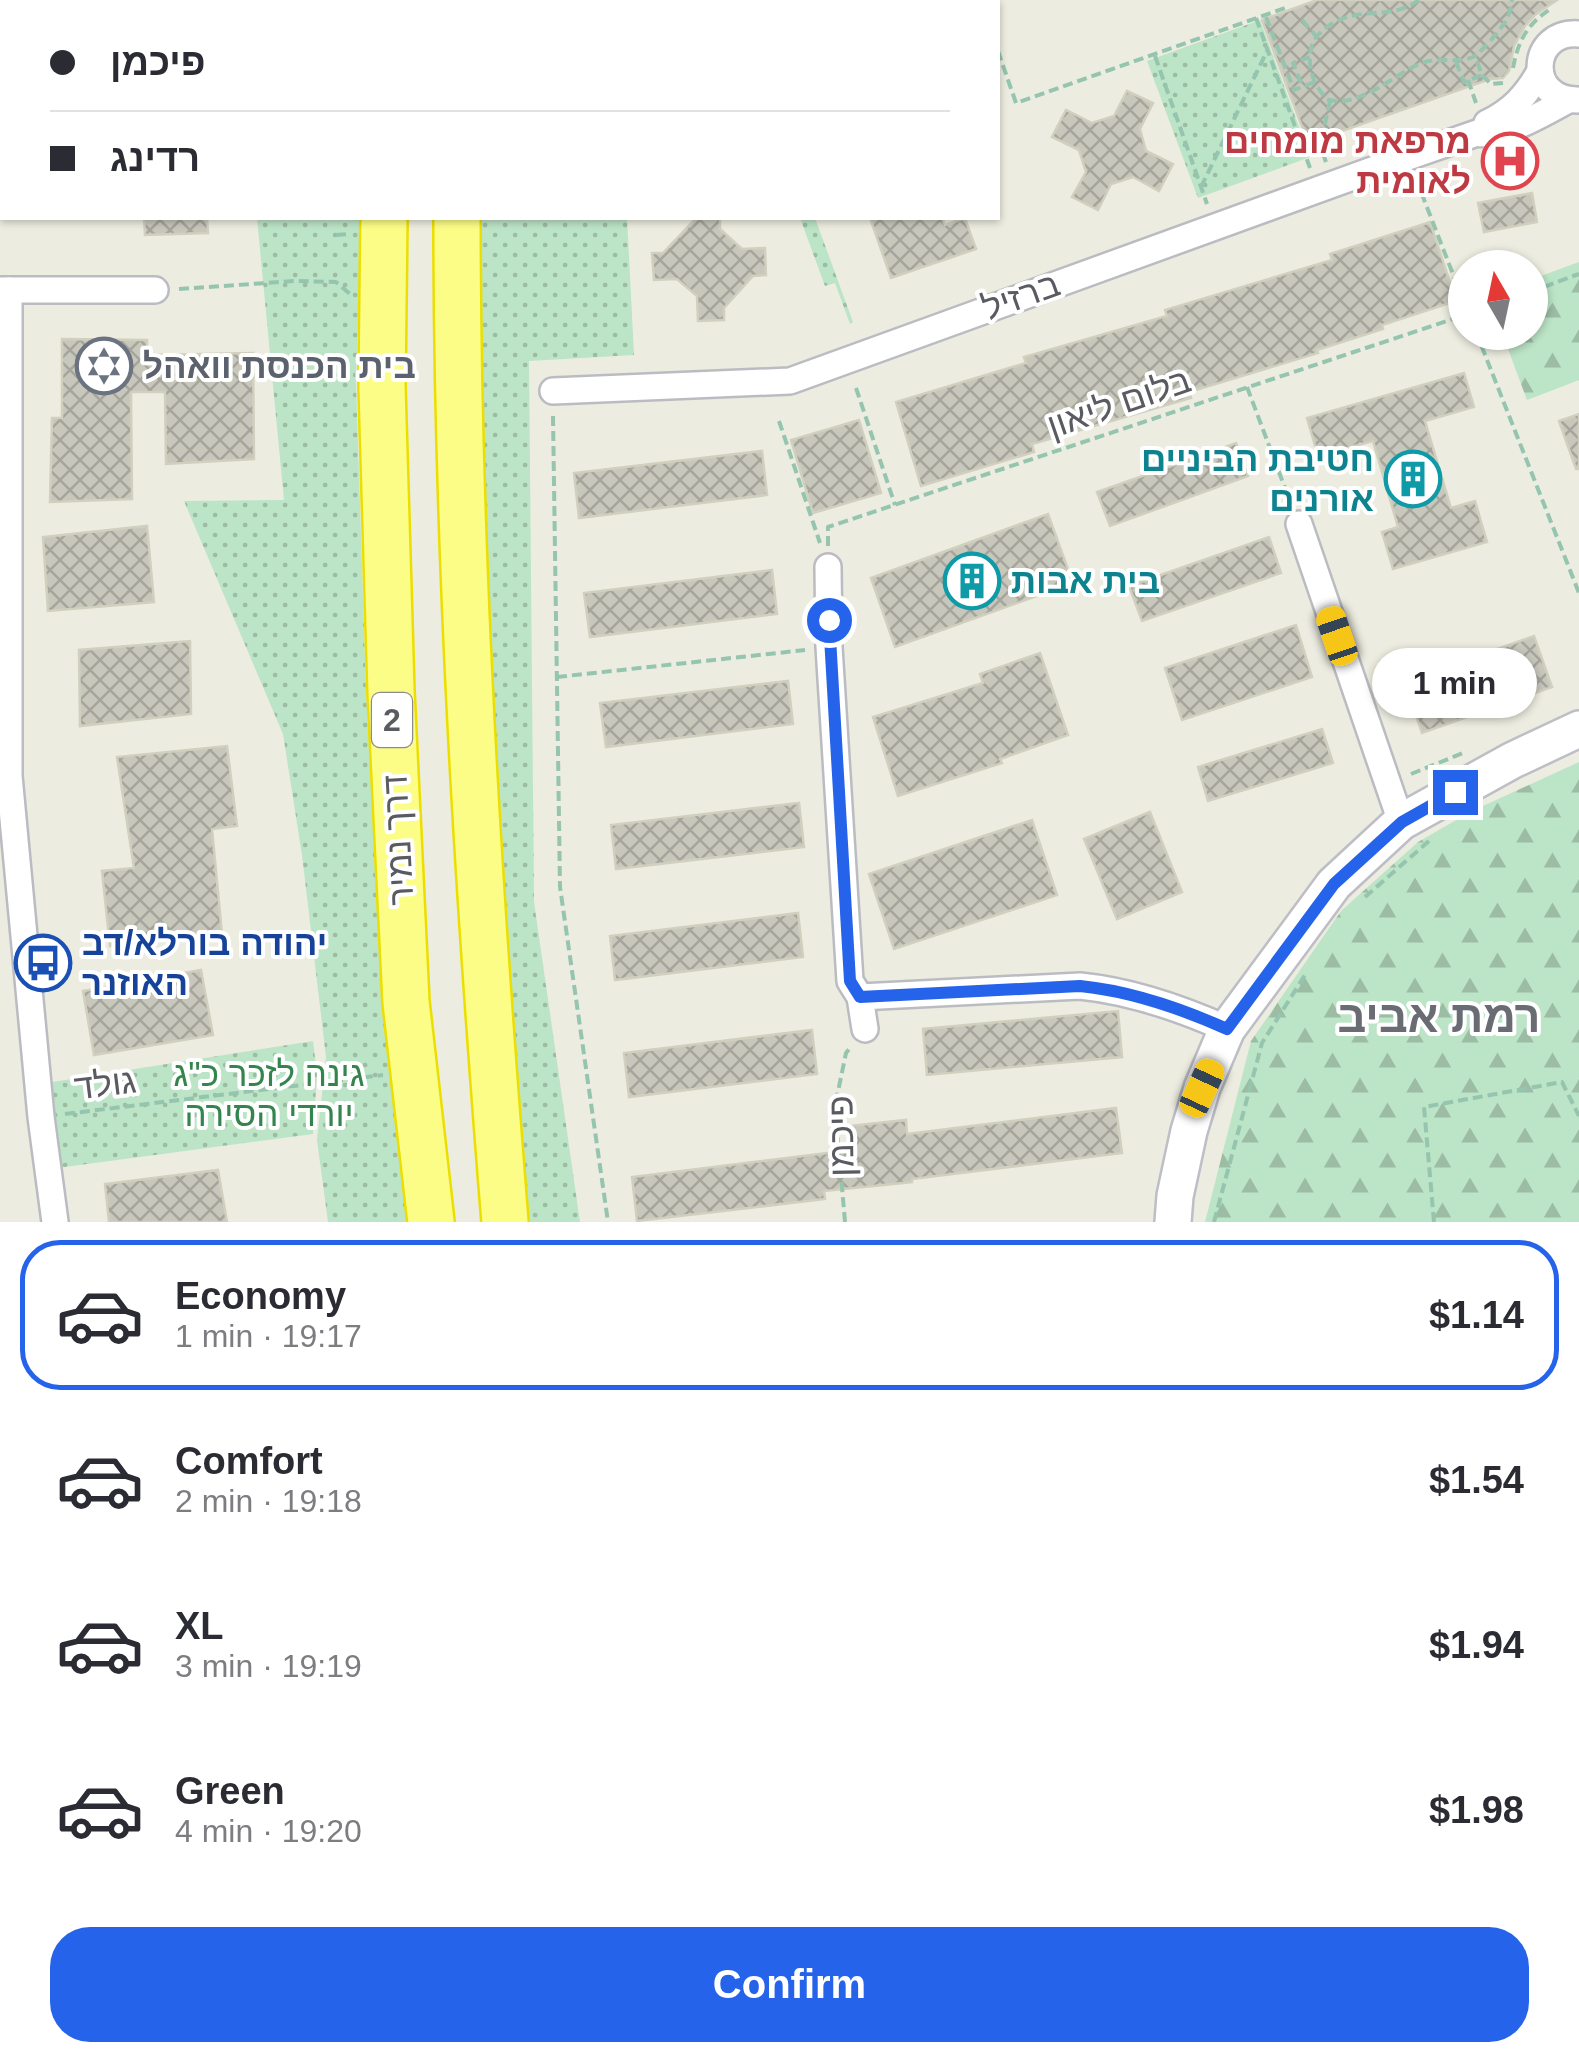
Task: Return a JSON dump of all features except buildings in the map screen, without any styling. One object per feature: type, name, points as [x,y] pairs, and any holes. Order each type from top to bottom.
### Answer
[{"type":"highway","name":"דרך נמיר","points":[[384,220],[382,386],[391,691],[406,1002],[430,1222]]},
{"type":"highway","points":[[456,220],[470,687],[486,981],[505,1222]]},
{"type":"street","name":"ברזיל","points":[[1477,120],[1485,124],[1508,113],[1530,90],[1550,42],[1570,33],[1579,34]]},
{"type":"street","points":[[1540,71],[1549,90],[1573,100]]},
{"type":"street","name":"ברזיל","points":[[1477,120],[1487,136],[1573,100]]},
{"type":"street","name":"ברזיל","points":[[553,391],[790,381],[1408,156],[1477,120]]},
{"type":"street","points":[[55,1222],[4,776],[4,290],[155,290]]},
{"type":"street","points":[[1299,524],[1414,815]]},
{"type":"street","points":[[828,567],[829,648],[850,981],[860,997],[865,1029]]},
{"type":"street","points":[[1173,1222],[1189,1131],[1227,1029],[1334,884],[1414,815],[1513,760],[1579,729]]},
{"type":"street","points":[[860,997],[1080,986],[1138,996],[1227,1029]]},
{"type":"path","points":[[1419,0],[1408,8],[1341,18],[1316,36],[1310,47],[1310,70],[1321,93],[1339,102],[1366,93],[1428,61],[1475,56],[1506,22],[1512,0]]},
{"type":"path","points":[[1000,57],[1016,103],[1284,8]]},
{"type":"path","points":[[1475,56],[1488,82],[1503,83],[1510,76],[1525,32],[1552,8]]},
{"type":"path","points":[[1266,15],[1294,90],[1315,82]]},
{"type":"path","points":[[1256,18],[1310,168]]},
{"type":"path","points":[[1302,20],[1316,36]]},
{"type":"path","points":[[1201,187],[1268,50]]},
{"type":"path","points":[[1155,56],[1207,204]]},
{"type":"path","points":[[1300,83],[1293,63],[1310,56]]},
{"type":"path","points":[[1455,60],[1464,82],[1482,74]]},
{"type":"path","points":[[1468,80],[1477,120]]},
{"type":"path","points":[[1326,162],[1315,132],[1324,128],[1330,100]]},
{"type":"path","points":[[1408,156],[1448,261]]},
{"type":"path","points":[[1548,285],[1579,274]]},
{"type":"path","points":[[155,290],[336,282],[383,319]]},
{"type":"path","name":"בלום ליאון","points":[[828,567],[828,527],[1448,321]]},
{"type":"path","points":[[1483,350],[1579,593]]},
{"type":"path","points":[[1246,387],[1299,524]]},
{"type":"path","points":[[856,388],[895,505]]},
{"type":"path","points":[[553,391],[560,887],[608,1222]]},
{"type":"path","points":[[779,421],[828,567]]},
{"type":"path","points":[[557,677],[829,648]]},
{"type":"path","points":[[1355,906],[1442,830],[1414,815],[1408,775],[1476,748]]},
{"type":"path","points":[[1214,1222],[1262,1043],[1311,966]]},
{"type":"path","name":"פיכמן","points":[[844,1222],[835,1106],[846,1052],[865,1029]]},
{"type":"path","name":"גולד","points":[[41,1117],[413,1072]]},
{"type":"path","points":[[1434,1222],[1424,1108],[1562,1082],[1579,1116]]},
{"type":"green space","points":[[1260,20],[1310,157],[1198,198],[1147,61]]},
{"type":"green space","points":[[257,220],[361,220],[356,383],[366,690],[383,1000],[408,1222],[328,1222],[317,1140],[326,1057],[283,734],[184,501],[284,500]]},
{"type":"green space","points":[[474,220],[627,220],[634,355],[529,361],[534,902],[580,1222],[519,1222],[495,908]]},
{"type":"green space","points":[[801,220],[816,220],[853,322],[850,324],[835,283],[825,286]]},
{"type":"green space","points":[[1579,262],[1579,380],[1527,400],[1508,350],[1548,350],[1548,273]]},
{"type":"green space","points":[[1579,762],[1579,1222],[1205,1222],[1251,1041],[1341,911],[1418,842],[1472,811]]},
{"type":"green space","name":"גינה לזכר כ\"ג יורדי הסירה","points":[[313,1041],[317,1074],[313,1134],[57,1168],[46,1083]]},
{"type":"place","name":"מרפאת מומחים לאומית","points":[[1510,161]]},
{"type":"place","name":"בית הכנסת וואהל","points":[[104,366]]},
{"type":"place","name":"חטיבת הביניים אורנים","points":[[1413,479]]},
{"type":"place","name":"בית אבות","points":[[972,581]]},
{"type":"place","name":"יהודה בורלא/דב האוזנר","points":[[43,963]]},
{"type":"district","name":"רמת אביב","points":[[1439,1016]]},
{"type":"route","points":[[829,620],[850,981],[860,997],[1080,986],[1138,996],[1227,1029],[1334,884],[1402,822],[1455,792]]}]
